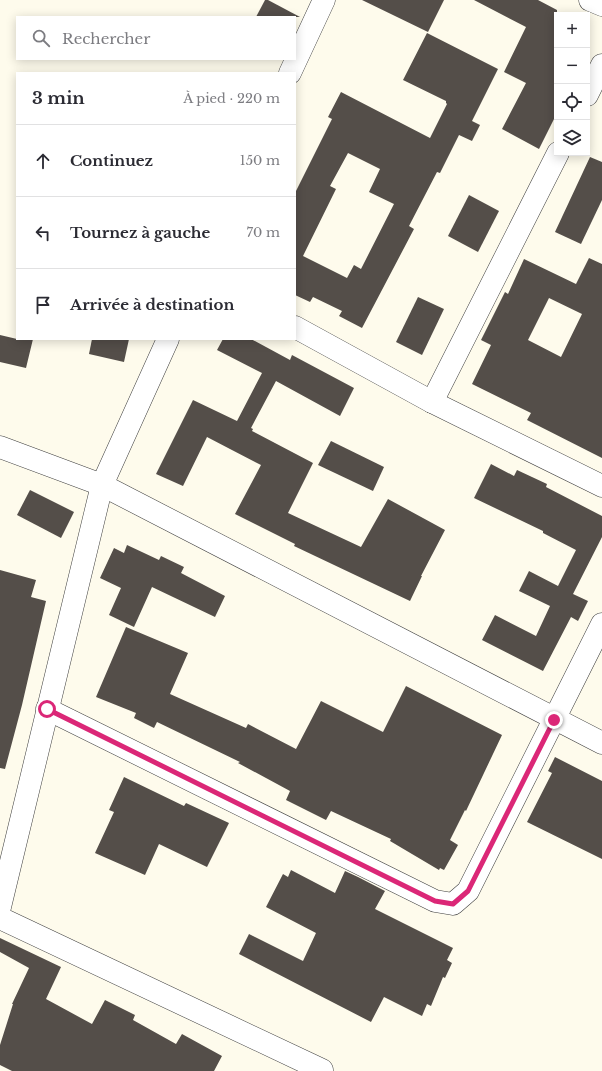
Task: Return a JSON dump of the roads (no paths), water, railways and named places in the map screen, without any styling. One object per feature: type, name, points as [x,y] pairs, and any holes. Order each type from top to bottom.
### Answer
[{"type":"street","points":[[290,72],[324,0]]},
{"type":"street","points":[[590,0],[602,6]]},
{"type":"street","points":[[590,89],[602,65]]},
{"type":"street","points":[[432,402],[556,156]]},
{"type":"street","points":[[296,328],[432,402],[602,486]]},
{"type":"street","points":[[0,907],[102,485],[168,340]]},
{"type":"street","points":[[0,447],[102,485],[602,744]]},
{"type":"street","points":[[47,709],[435,901],[453,904],[468,891],[602,624]]},
{"type":"street","points":[[0,918],[322,1070]]}]
